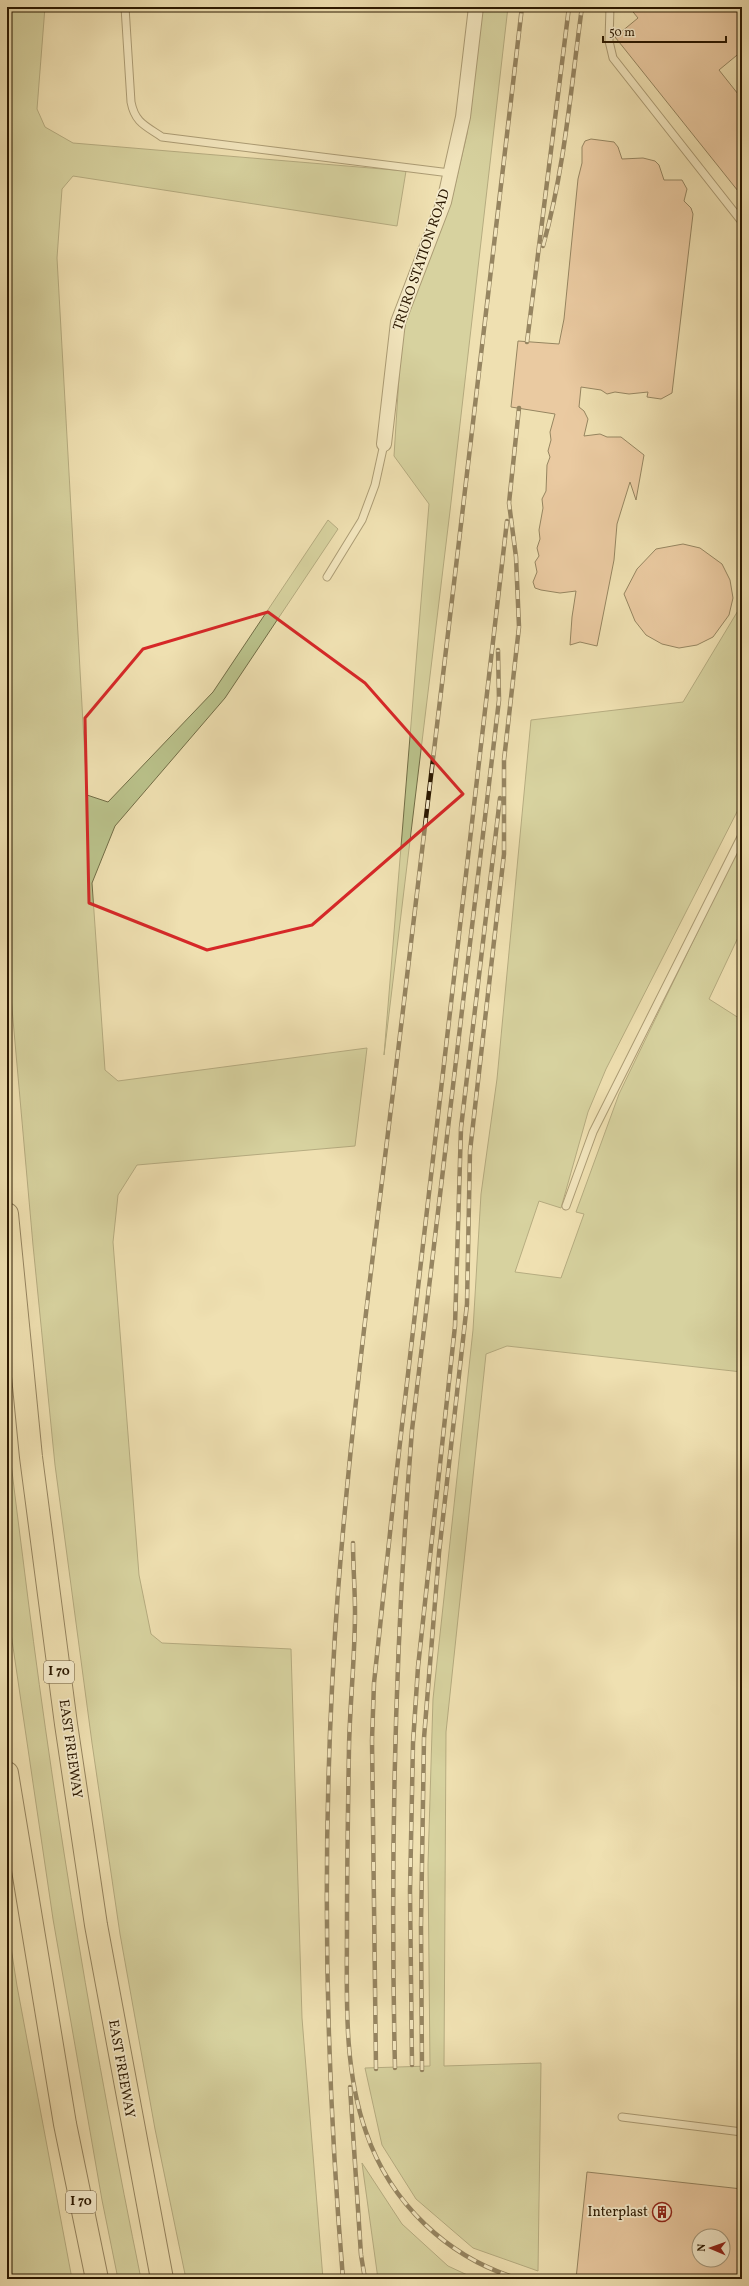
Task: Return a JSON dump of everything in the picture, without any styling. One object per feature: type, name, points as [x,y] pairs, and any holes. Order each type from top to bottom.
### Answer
[{"type":"highway","name":"EAST FREEWAY","points":[[7,1214],[31,1457],[66,1724],[96,1925],[162,2279]]},
{"type":"highway","name":"I 70","points":[[7,1773],[65,2124],[97,2279]]},
{"type":"street","name":"TRURO STATION ROAD","points":[[384,444],[398,322],[444,202],[463,117],[476,7]]},
{"type":"lane","points":[[125,7],[133,114],[139,122],[162,137],[450,173]]},
{"type":"lane","points":[[610,7],[609,41],[613,58],[742,222]]},
{"type":"lane","points":[[327,577],[362,520],[375,485],[384,444]]},
{"type":"lane","points":[[566,1206],[593,1132],[742,836]]},
{"type":"lane","points":[[622,2118],[742,2132]]},
{"type":"highlighted area","points":[[268,612],[365,683],[463,794],[312,925],[207,950],[89,903],[85,718],[143,649]]},
{"type":"green space","points":[[7,7],[45,7],[37,109],[45,127],[73,143],[406,171],[397,226],[73,176],[62,189],[57,258],[87,795],[108,802],[213,692],[328,520],[338,529],[225,698],[115,826],[92,883],[105,1070],[118,1081],[367,1048],[355,1146],[137,1165],[118,1195],[113,1242],[139,1575],[151,1634],[162,1643],[291,1649],[302,2018],[323,2279],[186,2279],[155,2129],[120,1934],[92,1743],[55,1465],[33,1245],[7,952]]},
{"type":"green space","points":[[481,7],[508,7],[450,511],[384,1055],[429,504],[394,456],[401,345],[410,304],[453,194],[467,134]]},
{"type":"green space","points":[[742,604],[742,802],[606,1069],[588,1112],[561,1208],[539,1201],[515,1272],[561,1278],[584,1214],[576,1212],[619,1094],[742,840],[742,929],[709,999],[742,1020],[742,1372],[507,1346],[486,1354],[446,1732],[444,2066],[541,2063],[538,2271],[473,2248],[416,2199],[382,2145],[365,2068],[430,2066],[428,1865],[433,1699],[473,1330],[481,1194],[497,1079],[531,720],[683,702]]},
{"type":"green space","points":[[7,1427],[39,1684],[64,1855],[108,2110],[141,2279],[118,2279],[102,2200],[53,1919],[7,1606]]},
{"type":"green space","points":[[7,1922],[17,1986],[72,2279],[7,2279]]},
{"type":"green space","points":[[362,2163],[402,2224],[448,2266],[476,2279],[378,2279]]},
{"type":"building","points":[[629,7],[742,7],[742,51],[719,70],[742,99],[742,196],[615,37],[638,18]]},
{"type":"building","points":[[591,139],[614,142],[618,147],[622,159],[643,158],[655,161],[659,165],[664,180],[682,180],[687,189],[684,201],[691,208],[693,214],[672,393],[661,399],[647,397],[648,392],[629,394],[615,392],[607,394],[601,390],[581,387],[579,407],[584,411],[588,419],[584,436],[600,434],[607,437],[621,437],[644,455],[636,500],[630,482],[617,524],[614,560],[597,646],[580,642],[570,645],[576,591],[560,593],[541,590],[535,588],[533,582],[537,572],[535,562],[539,556],[537,548],[540,539],[539,530],[543,508],[542,499],[546,491],[547,465],[550,457],[548,451],[551,440],[550,432],[555,414],[511,407],[518,341],[559,344],[564,319],[578,179],[582,163],[582,147],[585,141]]},
{"type":"building","points":[[683,544],[700,548],[722,564],[730,580],[733,598],[729,615],[713,637],[697,645],[679,648],[662,644],[646,635],[635,621],[624,594],[637,569],[656,549]]},
{"type":"building","name":"Interplast","points":[[587,2172],[742,2189],[742,2279],[576,2279]]},
{"type":"railway","points":[[343,2279],[332,2108],[327,1935],[329,1763],[338,1591],[351,1446],[522,7]]},
{"type":"railway","points":[[527,342],[569,7]]},
{"type":"railway","points":[[543,246],[551,217],[562,157],[582,7]]},
{"type":"railway","points":[[422,2070],[421,1926],[424,1738],[439,1553],[467,1304],[470,1151],[504,854],[504,760],[519,627],[516,557],[509,503],[519,408]]},
{"type":"railway","points":[[376,2069],[372,1740],[374,1683],[395,1486],[507,521]]},
{"type":"railway","points":[[395,2068],[393,1908],[395,1749],[401,1589],[406,1510],[412,1430],[499,700],[498,650]]},
{"type":"railway","points":[[412,2065],[410,1891],[413,1743],[418,1667],[455,1326],[461,1128],[500,798]]},
{"type":"railway","points":[[353,1543],[355,1629],[349,1747],[347,1881],[347,2004],[353,2082],[366,2132],[377,2158],[390,2182],[406,2204],[425,2224],[446,2242],[493,2270],[519,2279]]},
{"type":"railway","points":[[350,2087],[361,2255],[365,2279]]},
{"type":"place","name":"Interplast","points":[[662,2212]]}]
